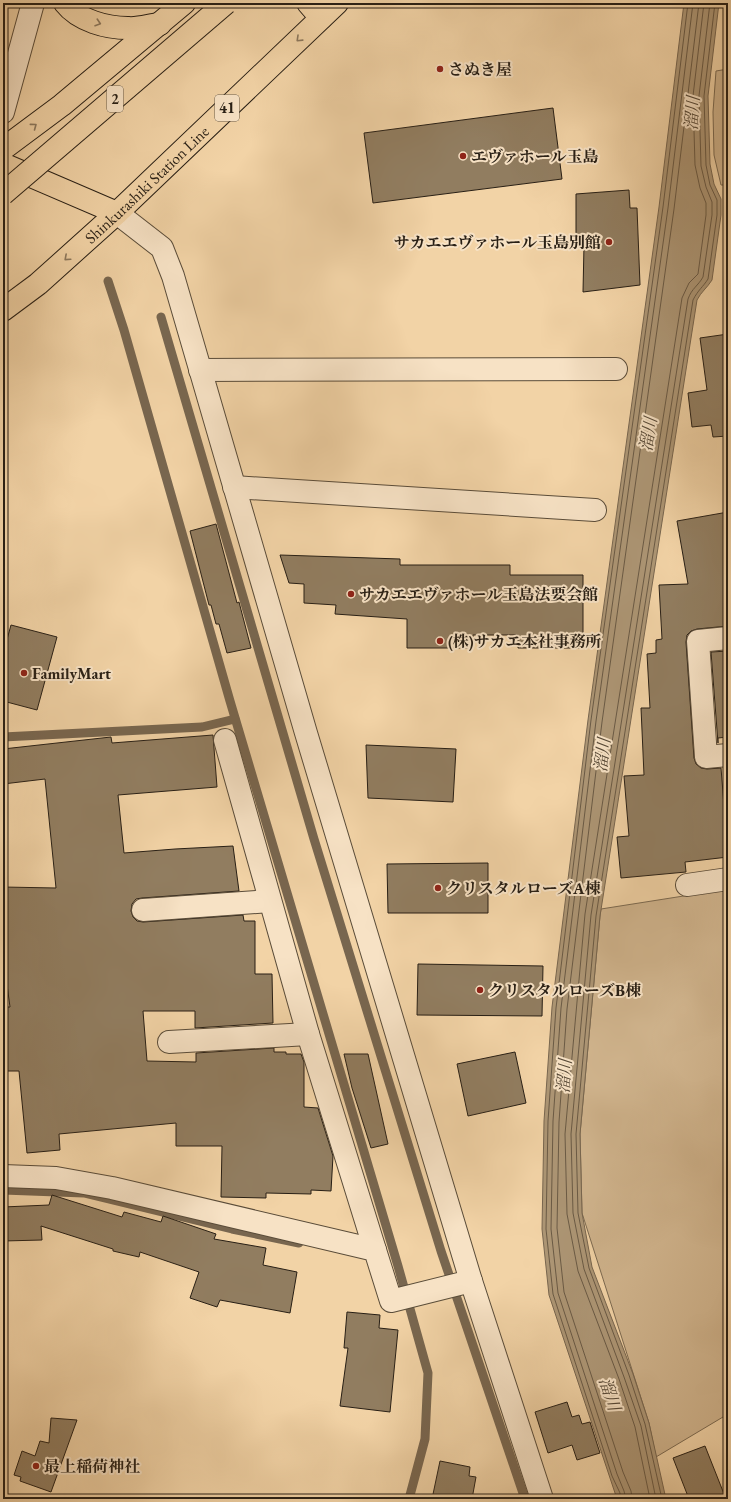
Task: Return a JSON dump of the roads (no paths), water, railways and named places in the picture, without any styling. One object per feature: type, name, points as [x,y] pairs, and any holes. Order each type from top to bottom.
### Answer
[{"type":"main road","points":[[65,3],[82,18],[103,24],[129,28],[160,24]]},
{"type":"main road","points":[[3,149],[62,105],[184,3]]},
{"type":"main road","name":"2","points":[[3,194],[226,3]]},
{"type":"main road","name":"Shinkurashiki Station Line","points":[[3,310],[38,284],[117,213],[314,11],[337,3]]},
{"type":"main road","points":[[3,164],[117,213]]},
{"type":"street","points":[[3,112],[33,3]]},
{"type":"street","points":[[117,213],[162,248],[173,276],[306,733],[458,1284],[542,1499]]},
{"type":"street","points":[[200,370],[616,369]]},
{"type":"street","points":[[234,487],[595,510]]},
{"type":"street","points":[[728,638],[698,641],[706,757],[728,755]]},
{"type":"street","points":[[225,740],[308,1034],[391,1301],[458,1284]]},
{"type":"street","points":[[687,885],[728,879]]},
{"type":"street","points":[[143,910],[270,901]]},
{"type":"street","points":[[169,1042],[308,1034]]},
{"type":"street","points":[[3,1176],[56,1178],[112,1188],[378,1258]]},
{"type":"water","name":"溜川","points":[[684,3],[719,3],[708,96],[710,164],[714,184],[721,199],[721,215],[712,280],[697,300],[600,916],[580,1134],[582,1213],[592,1267],[633,1374],[649,1423],[666,1499],[617,1499],[549,1295],[542,1229],[544,1121],[552,1007],[588,720],[659,207]]},
{"type":"waterway","points":[[108,281],[124,330],[230,701],[398,1266],[428,1373],[425,1439],[409,1499]]},
{"type":"waterway","points":[[161,317],[314,839],[441,1251],[525,1499]]},
{"type":"waterway","points":[[3,737],[202,727],[235,719]]},
{"type":"waterway","points":[[3,1190],[84,1193],[232,1229],[299,1243]]},
{"type":"place","name":"さぬき屋","points":[[440,69]]},
{"type":"place","name":"エヴァホール玉島","points":[[463,156]]},
{"type":"place","name":"サカエエヴァホール玉島別館","points":[[609,242]]},
{"type":"place","name":"サカエエヴァホール玉島法要会館","points":[[351,594]]},
{"type":"place","name":"(株)サカエ本社事務所","points":[[440,641]]},
{"type":"place","name":"FamilyMart","points":[[24,673]]},
{"type":"place","name":"クリスタルローズA棟","points":[[438,888]]},
{"type":"place","name":"クリスタルローズB棟","points":[[480,990]]},
{"type":"place","name":"最上稲荷神社","points":[[36,1466]]}]
